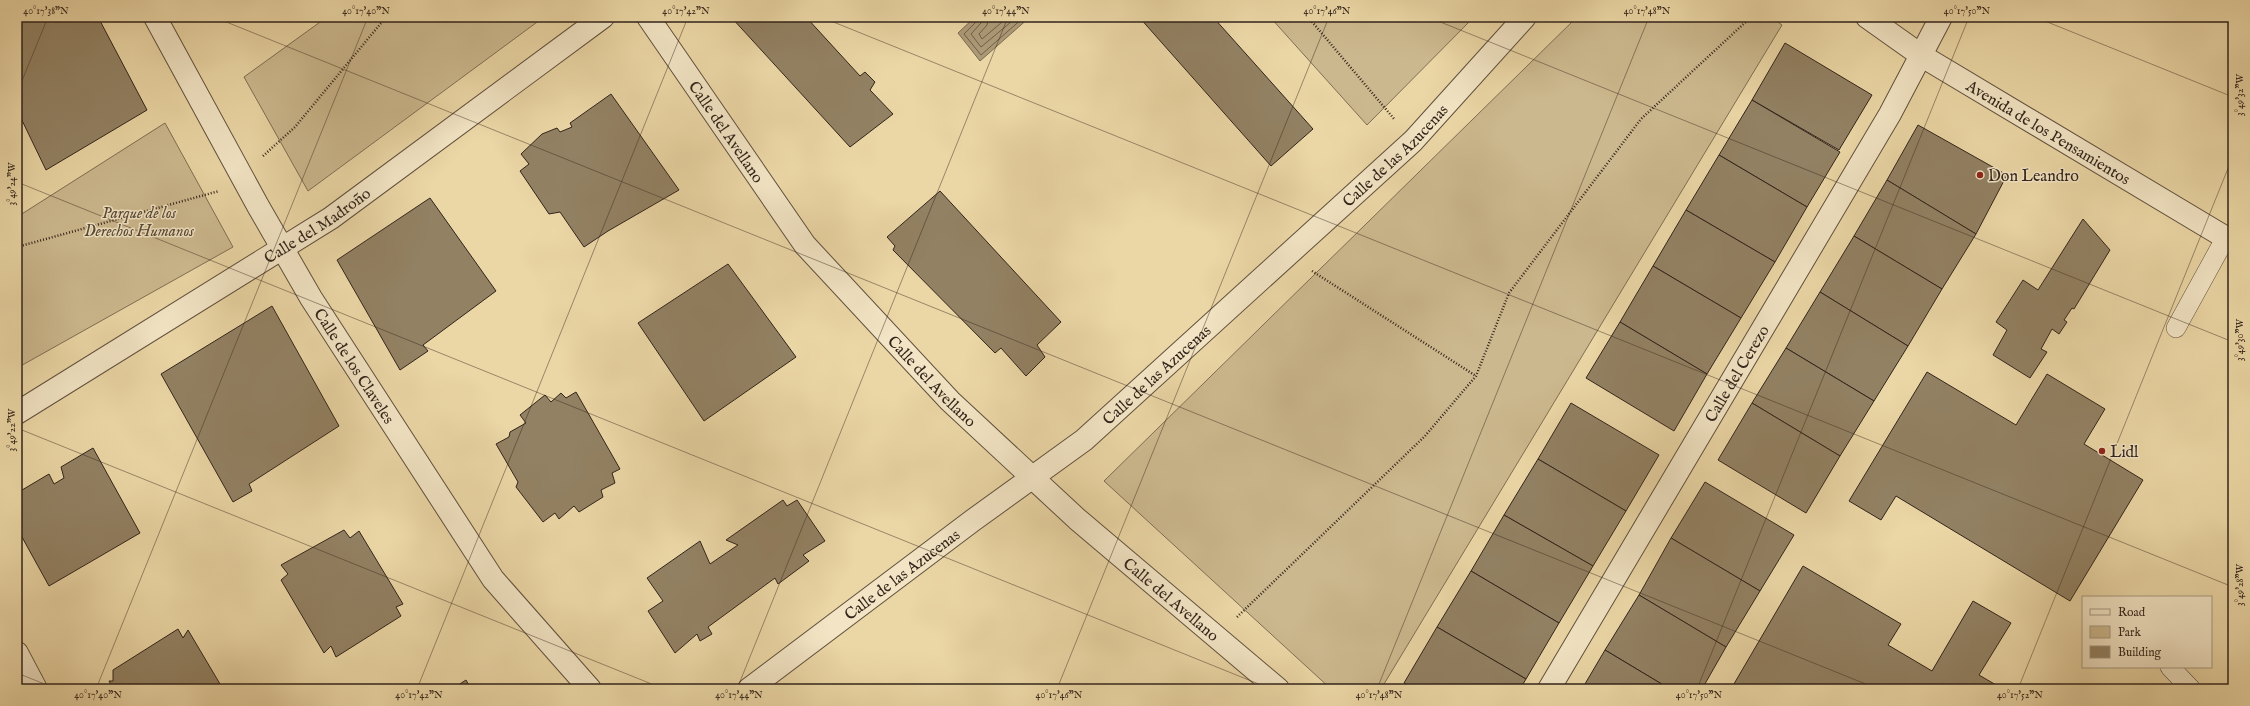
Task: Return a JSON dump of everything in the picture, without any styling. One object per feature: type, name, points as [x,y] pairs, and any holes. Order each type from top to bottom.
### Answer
[{"type":"street","name":"Calle de los Claveles","points":[[156,17],[251,194],[284,248],[311,298],[493,579],[590,689]]},
{"type":"street","name":"Calle del Madroño","points":[[17,413],[331,218],[603,17]]},
{"type":"street","name":"Calle del Avellano","points":[[648,17],[805,245],[950,401],[1032,478],[1215,638],[1278,689]]},
{"type":"street","name":"Calle de las Azucenas","points":[[749,689],[1084,440],[1413,141],[1525,17]]},
{"type":"street","name":"Avenida de los Pensamientos","points":[[1867,17],[1922,56],[2229,240]]},
{"type":"street","name":"Calle del Cerezo","points":[[1549,689],[1886,121],[1922,56],[1941,17]]},
{"type":"street","points":[[17,653],[36,689]]},
{"type":"lane","points":[[2176,328],[2229,240]]},
{"type":"lane","points":[[2171,668],[2191,689]]},
{"type":"path","points":[[1308,17],[1413,141]]},
{"type":"path","points":[[1215,638],[1425,436],[1476,376],[1509,293],[1636,126],[1751,17]]},
{"type":"path","points":[[1309,270],[1476,376]]},
{"type":"green space","points":[[327,17],[544,17],[308,191],[244,77]]},
{"type":"green space","points":[[1270,17],[1474,17],[1367,125]]},
{"type":"green space","points":[[1577,17],[1771,17],[1782,25],[1381,689],[1331,689],[1104,481]]},
{"type":"green space","name":"Parque de los Derechos Humanos","points":[[165,123],[233,247],[17,368],[17,217]]},
{"type":"water","points":[[975,17],[1030,17],[980,61],[958,33]]},
{"type":"building","points":[[17,17],[98,17],[147,110],[46,170],[17,110]]},
{"type":"building","points":[[731,17],[806,17],[860,76],[865,72],[875,82],[870,90],[893,114],[850,147]]},
{"type":"building","points":[[1139,17],[1213,17],[1313,129],[1271,166]]},
{"type":"building","points":[[1785,43],[1872,95],[1839,150],[1752,100]]},
{"type":"building","points":[[611,94],[679,190],[608,231],[584,247],[560,212],[549,214],[520,171],[529,164],[521,154],[542,134],[557,128],[560,132],[572,127],[570,123]]},
{"type":"building","points":[[1752,100],[1840,152],[1807,207],[1719,155]]},
{"type":"building","points":[[1918,125],[2007,175],[1976,234],[1887,180]]},
{"type":"building","points":[[1719,155],[1807,207],[1775,262],[1686,210]]},
{"type":"building","points":[[1887,180],[1976,234],[1942,289],[1854,236]]},
{"type":"building","points":[[940,191],[1061,322],[1037,345],[1045,357],[1026,376],[1001,348],[995,353],[893,250],[895,246],[887,237]]},
{"type":"building","points":[[430,198],[496,291],[423,345],[428,351],[400,370],[337,260]]},
{"type":"building","points":[[1686,210],[1775,262],[1741,318],[1653,266]]},
{"type":"building","points":[[2083,219],[2110,250],[2074,309],[2072,308],[2064,320],[2067,322],[2059,334],[2052,329],[2041,349],[2047,352],[2030,378],[1993,355],[2007,330],[1996,322],[2023,280],[2038,290]]},
{"type":"building","points":[[1854,236],[1942,289],[1908,346],[1820,292]]},
{"type":"building","points":[[728,264],[796,357],[704,421],[638,323]]},
{"type":"building","points":[[1653,266],[1741,318],[1707,374],[1620,322]]},
{"type":"building","points":[[1820,292],[1908,346],[1874,401],[1786,348]]},
{"type":"building","points":[[272,306],[339,426],[249,484],[252,491],[233,502],[161,374]]},
{"type":"building","points":[[1620,322],[1707,374],[1674,431],[1586,378]]},
{"type":"building","points":[[1786,348],[1874,401],[1840,456],[1752,403]]},
{"type":"building","points":[[1927,372],[2016,425],[2047,374],[2105,409],[2084,444],[2143,480],[2070,601],[1896,496],[1881,520],[1849,501]]},
{"type":"building","points":[[576,392],[620,469],[612,473],[615,483],[601,490],[603,497],[579,512],[574,506],[559,519],[555,513],[543,522],[516,487],[518,482],[496,444],[509,437],[510,432],[526,423],[520,415],[545,395],[551,402],[561,393],[566,398]]},
{"type":"building","points":[[1571,403],[1659,455],[1626,511],[1538,459]]},
{"type":"building","points":[[1752,403],[1840,456],[1806,513],[1718,460]]},
{"type":"building","points":[[93,448],[140,533],[49,586],[17,528],[17,493],[49,474],[54,484],[64,478],[61,467]]},
{"type":"building","points":[[1538,459],[1626,511],[1593,566],[1504,515]]},
{"type":"building","points":[[1705,482],[1794,535],[1760,591],[1671,538]]},
{"type":"building","points":[[783,500],[787,506],[797,500],[825,541],[803,555],[809,561],[778,584],[775,578],[708,627],[712,634],[700,641],[697,634],[675,653],[648,611],[663,601],[647,578],[700,541],[710,564],[738,545],[726,540]]},
{"type":"building","points":[[1504,515],[1593,566],[1559,623],[1471,571]]},
{"type":"building","points":[[344,530],[350,538],[359,531],[403,604],[396,607],[401,616],[336,657],[331,646],[324,653],[281,580],[288,574],[281,565]]},
{"type":"building","points":[[1671,538],[1760,591],[1726,647],[1639,595]]},
{"type":"building","points":[[1803,566],[1901,624],[1888,645],[1932,671],[1973,601],[2011,623],[1979,675],[2003,689],[1731,689]]},
{"type":"building","points":[[1471,571],[1559,623],[1526,679],[1437,627]]},
{"type":"building","points":[[1639,595],[1726,647],[1702,689],[1670,689],[1605,650]]},
{"type":"building","points":[[1437,627],[1526,679],[1520,689],[1415,689],[1404,683]]},
{"type":"building","points":[[178,629],[183,638],[188,630],[223,689],[113,689],[109,681],[113,681],[113,670]]},
{"type":"building","points":[[1605,650],[1670,689],[1582,689]]},
{"type":"building","points":[[466,680],[471,689],[452,689]]},
{"type":"place","name":"Don Leandro","points":[[1980,175]]},
{"type":"place","name":"Lidl","points":[[2102,451]]}]
